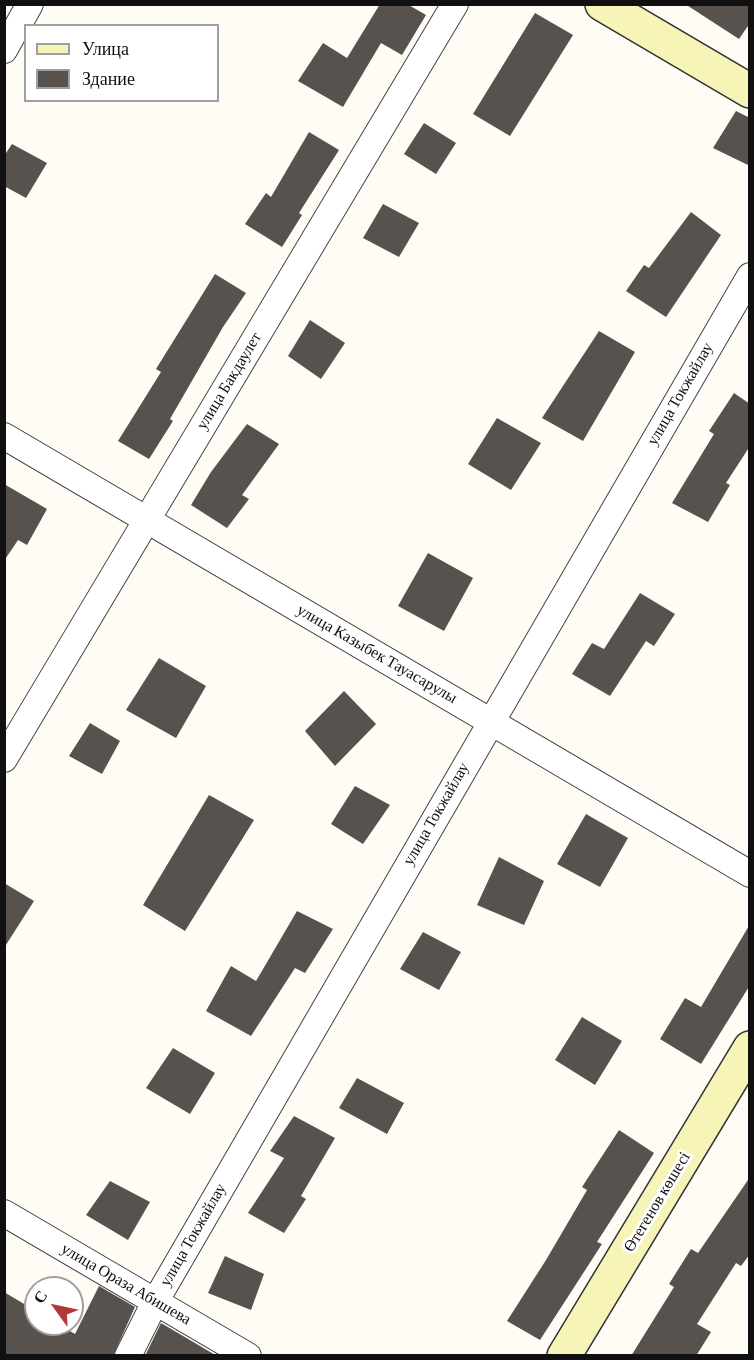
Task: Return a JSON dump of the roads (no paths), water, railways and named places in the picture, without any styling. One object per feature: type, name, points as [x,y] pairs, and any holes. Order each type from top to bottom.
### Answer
[{"type":"street","points":[[4,50],[30,4]]},
{"type":"street","name":"улица Бакдаулет","points":[[4,759],[455,4]]},
{"type":"street","points":[[602,4],[750,91]]},
{"type":"street","name":"улица Токжайлау","points":[[128,1356],[155,1302],[490,720],[750,276]]},
{"type":"street","name":"улица Казыбек Тауасарулы","points":[[4,436],[750,874]]},
{"type":"street","name":"Өтегенов көшесі","points":[[564,1356],[750,1048]]},
{"type":"street","name":"улица Ораза Абишева","points":[[4,1213],[248,1356]]}]
